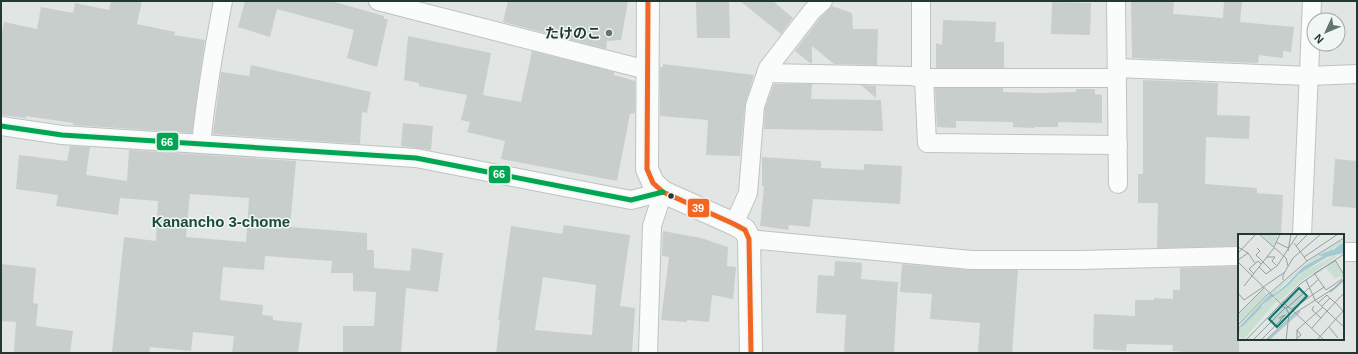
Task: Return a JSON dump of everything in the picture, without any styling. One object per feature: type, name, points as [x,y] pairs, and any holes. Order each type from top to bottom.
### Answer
[{"type":"main road","points":[[648,1],[647,169],[653,183],[663,192],[742,231],[750,353]]},
{"type":"street","points":[[201,144],[206,100],[223,1]]},
{"type":"street","points":[[378,1],[647,70]]},
{"type":"street","points":[[823,1],[812,11],[768,68],[766,73],[755,106],[748,193],[742,231],[972,260],[1080,260],[1238,256]]},
{"type":"street","points":[[920,1],[922,78],[927,142],[1118,145]]},
{"type":"street","points":[[1116,1],[1118,184]]},
{"type":"street","points":[[1302,234],[1312,1]]},
{"type":"street","points":[[766,73],[922,78],[1117,73],[1309,76],[1357,74]]},
{"type":"street","points":[[1,126],[62,135],[416,158],[631,200],[663,192]]},
{"type":"street","points":[[648,353],[652,226],[663,192]]},
{"type":"street","points":[[1344,252],[1357,252]]},
{"type":"building","points":[[111,1],[142,1],[137,24],[175,32],[174,35],[205,40],[192,133],[73,125],[73,123],[26,116],[26,118],[1,115],[1,37],[4,22],[37,29],[41,7],[73,13],[75,3],[109,10]]},
{"type":"building","points":[[245,1],[331,1],[384,16],[384,19],[388,19],[377,67],[347,58],[354,30],[277,9],[270,37],[238,27]]},
{"type":"building","points":[[508,1],[628,1],[621,40],[607,41],[606,49],[503,22]]},
{"type":"building","points":[[696,1],[729,1],[730,38],[697,38]]},
{"type":"building","points":[[740,1],[773,1],[793,18],[781,34]]},
{"type":"building","points":[[1131,1],[1174,1],[1173,14],[1223,18],[1224,1],[1242,1],[1240,22],[1294,27],[1291,52],[1283,51],[1283,58],[1259,55],[1258,63],[1132,58]]},
{"type":"building","points":[[1052,2],[1091,3],[1090,35],[1051,34]]},
{"type":"building","points":[[832,6],[852,13],[853,29],[878,29],[877,65],[834,64],[812,46],[812,63],[810,63],[795,51],[820,18]]},
{"type":"building","points":[[943,20],[996,22],[995,42],[1004,42],[1004,68],[936,68],[936,43],[942,45]]},
{"type":"building","points":[[408,36],[491,53],[483,95],[521,102],[532,51],[614,72],[614,75],[635,81],[635,113],[630,114],[617,181],[501,159],[505,141],[467,132],[470,122],[461,120],[467,95],[419,86],[419,83],[404,80]]},
{"type":"building","points":[[663,64],[754,75],[745,105],[740,156],[706,155],[708,120],[660,116],[660,67],[663,67]]},
{"type":"building","points":[[251,65],[371,92],[367,113],[362,112],[360,144],[213,134],[221,72],[249,76]]},
{"type":"building","points":[[1143,80],[1218,83],[1217,115],[1250,116],[1249,139],[1206,137],[1205,184],[1257,188],[1257,193],[1283,195],[1281,234],[1238,234],[1238,246],[1157,248],[1158,203],[1138,203],[1138,174],[1143,174]]},
{"type":"building","points":[[774,84],[812,84],[811,99],[881,100],[883,131],[764,129],[765,108]]},
{"type":"building","points":[[861,85],[876,86],[876,98]]},
{"type":"building","points":[[935,88],[1003,88],[1003,92],[1039,93],[1076,92],[1076,89],[1095,89],[1095,94],[1102,95],[1102,123],[1058,122],[1058,127],[1034,128],[1013,127],[1013,122],[956,121],[956,128],[937,127]]},
{"type":"building","points":[[403,123],[433,126],[431,150],[401,146]]},
{"type":"building","points":[[70,146],[90,147],[86,175],[127,181],[129,150],[296,161],[290,227],[367,233],[367,250],[374,250],[374,268],[410,271],[412,248],[443,253],[438,292],[406,288],[401,353],[343,353],[343,326],[374,326],[376,292],[353,291],[353,273],[331,273],[332,261],[265,256],[264,270],[223,267],[220,300],[263,305],[262,315],[273,316],[273,320],[302,323],[298,353],[232,353],[234,336],[193,332],[191,351],[150,347],[149,353],[112,353],[124,237],[156,241],[158,201],[120,198],[118,215],[56,206],[58,195],[16,189],[19,155],[67,161]],"holes":[[[190,194],[249,198],[246,242],[186,237]]]},
{"type":"building","points":[[762,157],[821,161],[821,168],[864,170],[864,164],[902,166],[900,204],[813,199],[810,227],[789,225],[788,230],[760,226],[764,186],[762,186]]},
{"type":"building","points":[[1335,159],[1357,161],[1357,208],[1332,206]]},
{"type":"building","points":[[564,225],[630,235],[620,306],[635,308],[632,353],[496,353],[500,320],[498,320],[511,226],[562,234]],"holes":[[[543,277],[596,285],[592,335],[535,330]]]},
{"type":"building","points":[[663,231],[701,238],[728,247],[727,266],[736,267],[733,299],[712,295],[709,322],[661,320],[669,257],[662,256]]},
{"type":"building","points":[[835,261],[862,263],[861,279],[898,282],[894,353],[844,353],[846,315],[816,313],[818,275],[834,276]]},
{"type":"building","points":[[1,264],[36,268],[33,303],[38,304],[36,326],[73,331],[70,353],[14,353],[16,322],[1,321]]},
{"type":"building","points":[[902,264],[970,270],[1018,270],[1012,353],[978,353],[980,323],[930,319],[932,294],[900,292]]},
{"type":"building","points":[[1238,266],[1239,353],[1172,351],[1173,345],[1127,344],[1126,351],[1093,349],[1094,314],[1135,316],[1135,300],[1154,300],[1154,298],[1173,299],[1173,290],[1180,290],[1180,268]]},
{"type":"transit line","name":"39","points":[[648,1],[647,169],[653,183],[663,192],[745,230],[749,239],[751,353]]},
{"type":"transit line","name":"66","points":[[1,126],[62,135],[416,158],[631,200],[663,192]]},
{"type":"place","name":"たけのこ","points":[[609,33]]},
{"type":"district","name":"Kanancho 3-chome","points":[[221,222]]}]
